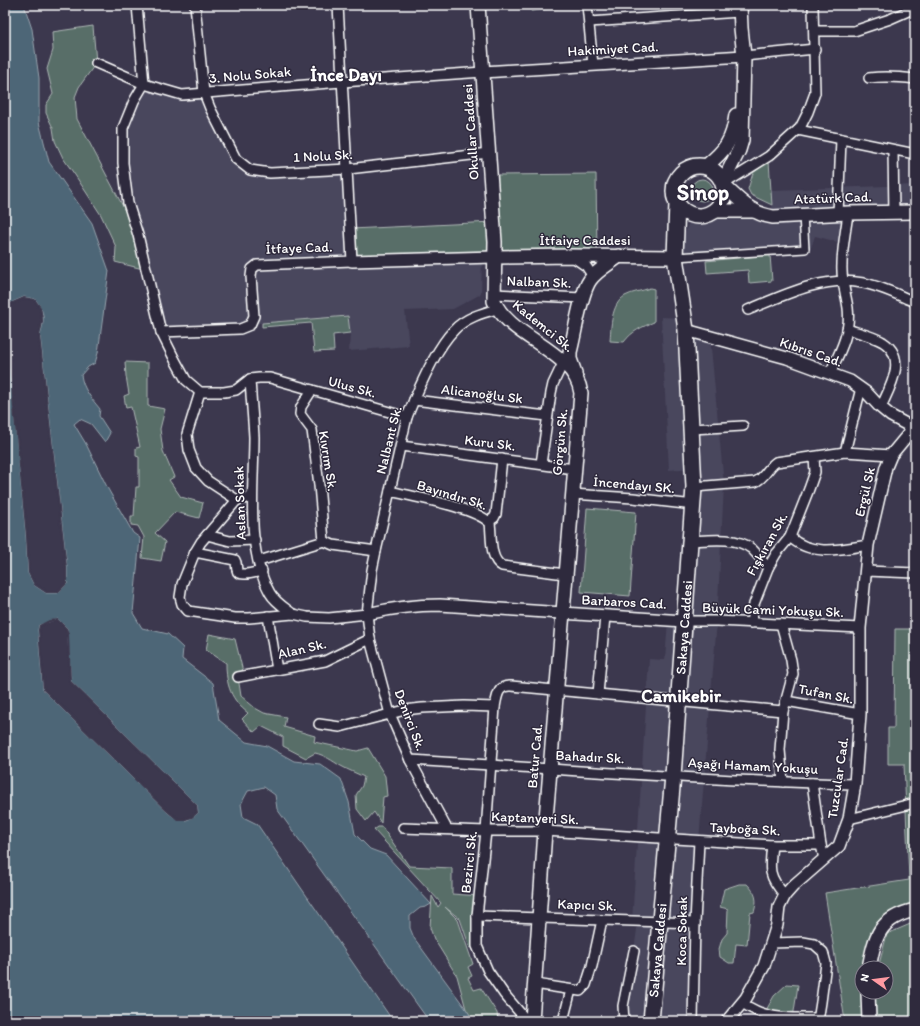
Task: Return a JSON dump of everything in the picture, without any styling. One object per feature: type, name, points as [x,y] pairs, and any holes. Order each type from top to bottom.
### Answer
[{"type":"highway","points":[[706,166],[714,170],[720,177],[723,184],[723,199],[719,206],[711,213],[702,216],[692,215],[682,209],[677,203],[674,192],[676,180],[686,170],[692,167],[706,166]]},
{"type":"highway","name":"Sakaya Caddesi","points":[[651,1021],[668,839],[694,505],[692,429],[686,330],[675,257],[677,203]]},
{"type":"highway","points":[[675,257],[692,215]]},
{"type":"main road","name":"Okullar Caddesi","points":[[478,5],[495,242],[494,257]]},
{"type":"main road","points":[[706,166],[719,156],[729,143],[735,129],[740,57],[740,8]]},
{"type":"main road","points":[[740,57],[742,140],[739,150],[723,184],[753,211]]},
{"type":"main road","points":[[714,211],[753,211]]},
{"type":"main road","name":"Atatürk Cad.","points":[[753,211],[763,216],[773,217],[843,213],[915,212]]},
{"type":"main road","points":[[579,387],[572,368],[570,352],[583,298],[590,280],[600,270],[619,256]]},
{"type":"main road","name":"İtfaiye Caddesi","points":[[494,257],[675,257]]},
{"type":"main road","name":"Kademci Sk.","points":[[494,257],[494,301],[497,309],[507,320],[563,363],[579,387]]},
{"type":"main road","name":"Görgün Sk.","points":[[572,494],[579,387]]},
{"type":"main road","name":"Batur Cad.","points":[[532,1021],[545,831],[572,494]]},
{"type":"main road","points":[[871,960],[874,942],[882,927],[893,918],[915,910]]},
{"type":"main road","points":[[868,1000],[869,1021]]},
{"type":"street","points":[[137,5],[144,84],[134,101],[123,128],[123,163],[128,203],[138,235],[161,332],[186,380],[200,392],[224,392],[236,390],[250,379]]},
{"type":"street","name":"1 Nolu Sk.","points":[[195,5],[204,93],[236,159],[250,170],[270,173],[348,169],[489,153]]},
{"type":"street","points":[[338,5],[352,261]]},
{"type":"street","points":[[587,5],[593,65]]},
{"type":"street","points":[[723,184],[769,156],[798,130],[808,112],[815,93],[813,5]]},
{"type":"street","points":[[589,22],[740,8]]},
{"type":"street","points":[[814,31],[854,31],[890,19],[915,8]]},
{"type":"street","points":[[740,57],[815,50]]},
{"type":"street","name":"Hakimiyet Cad.","points":[[483,72],[740,57]]},
{"type":"street","name":"3. Nolu Sokak","points":[[96,63],[144,84],[182,95],[483,72]]},
{"type":"street","points":[[869,78],[885,76],[915,79]]},
{"type":"street","points":[[798,130],[915,154]]},
{"type":"street","points":[[830,373],[841,349],[847,329],[848,310],[842,281],[843,213],[841,139]]},
{"type":"street","points":[[893,150],[894,213]]},
{"type":"street","points":[[675,257],[805,249],[803,215]]},
{"type":"street","points":[[572,256],[586,266],[592,275],[590,280]]},
{"type":"street","name":"İtfaye Cad.","points":[[161,332],[240,329],[250,325],[254,316],[251,276],[252,269],[257,265],[494,257]]},
{"type":"street","points":[[748,310],[803,288],[823,283],[842,281],[854,281],[868,284],[915,302]]},
{"type":"street","name":"Nalban Sk.","points":[[494,294],[583,298]]},
{"type":"street","name":"Nalbant Sk.","points":[[368,614],[372,570],[376,551],[407,417],[414,400],[430,367],[453,330],[465,321],[484,312],[497,309]]},
{"type":"street","points":[[847,329],[882,342],[890,348],[894,354],[896,368],[894,377],[881,408]]},
{"type":"street","name":"Kıbrıs Cad.","points":[[686,330],[787,358],[850,381],[867,393],[891,416],[914,428]]},
{"type":"street","points":[[541,464],[553,384],[563,363]]},
{"type":"street","name":"Ulus Sk.","points":[[250,379],[270,378],[407,417]]},
{"type":"street","name":"Aslan Sokak","points":[[250,379],[254,436],[252,497],[255,540],[259,561],[271,594],[280,604],[293,614]]},
{"type":"street","points":[[845,452],[861,388]]},
{"type":"street","name":"Kıvrım Sk.","points":[[312,390],[301,407],[300,414],[312,430],[324,542]]},
{"type":"street","points":[[200,392],[188,434],[189,450],[196,468],[208,481],[238,500]]},
{"type":"street","name":"Alicanoğlu Sk","points":[[414,400],[547,416]]},
{"type":"street","points":[[692,429],[743,426]]},
{"type":"street","name":"Ergül Sk","points":[[866,571],[868,545],[886,467],[891,455],[914,428]]},
{"type":"street","name":"Kuru Sk.","points":[[401,446],[574,469]]},
{"type":"street","points":[[694,487],[755,482],[762,479],[769,467],[776,462],[845,452],[891,455]]},
{"type":"street","name":"Fışkıran Sk.","points":[[751,623],[754,604],[768,568],[776,554],[790,537],[809,490],[815,472],[814,457]]},
{"type":"street","points":[[489,522],[496,514],[502,459]]},
{"type":"street","name":"Bayındır Sk.","points":[[390,491],[479,515],[489,522],[494,558],[497,564],[502,566],[565,574]]},
{"type":"street","name":"İncendayı SK.","points":[[572,494],[633,498],[694,505]]},
{"type":"street","points":[[252,497],[238,500],[194,552],[182,584],[180,597],[182,604],[188,611],[235,618],[293,614],[307,617],[329,618],[368,614]]},
{"type":"street","points":[[207,535],[230,541],[255,540]]},
{"type":"street","points":[[790,537],[797,544],[806,548],[820,550],[845,549],[868,545]]},
{"type":"street","points":[[691,542],[727,540],[739,543],[750,548],[760,557],[768,568]]},
{"type":"street","points":[[259,561],[324,542],[333,545],[376,551]]},
{"type":"street","points":[[194,552],[235,560],[237,562],[238,574],[262,571]]},
{"type":"street","points":[[866,571],[915,573]]},
{"type":"street","name":"Tuzcular Cad.","points":[[727,1021],[742,1003],[764,966],[777,925],[779,907],[786,895],[793,886],[839,846],[849,819],[855,784],[860,714],[860,628],[866,571]]},
{"type":"street","name":"Barbaros Cad.","points":[[368,614],[394,608],[419,605],[440,605],[684,621]]},
{"type":"street","name":"Denirci Sk.","points":[[368,614],[370,639],[390,714],[410,760],[447,829]]},
{"type":"street","points":[[268,616],[277,670]]},
{"type":"street","points":[[598,694],[605,616]]},
{"type":"street","name":"Büyük Cami Yokuşu Sk.","points":[[684,621],[860,628]]},
{"type":"street","points":[[781,624],[791,660],[793,674],[783,711],[780,750],[783,782]]},
{"type":"street","name":"Alan Sk.","points":[[238,677],[326,661],[370,639]]},
{"type":"street","name":"Bezirci Sk.","points":[[526,1021],[488,971],[477,946],[477,916],[486,831],[495,707],[499,691],[506,686],[557,691]]},
{"type":"street","points":[[557,691],[783,711]]},
{"type":"street","name":"Tufan Sk.","points":[[786,700],[860,714]]},
{"type":"street","points":[[319,724],[340,727],[405,710],[437,707],[495,707]]},
{"type":"street","name":"Bahadır Sk.","points":[[410,760],[673,776]]},
{"type":"street","name":"Aşağı Hamam Yokuşu","points":[[673,776],[855,784]]},
{"type":"street","points":[[812,783],[824,859]]},
{"type":"street","points":[[849,819],[915,802]]},
{"type":"street","name":"Kaptanyeri Sk.","points":[[403,828],[486,831],[545,831],[668,839]]},
{"type":"street","name":"Tayboğa Sk.","points":[[668,839],[772,845],[821,845]]},
{"type":"street","name":"Koca Sokak","points":[[693,1021],[695,923],[699,841]]},
{"type":"street","points":[[772,845],[770,862],[771,875],[776,884],[786,895]]},
{"type":"street","name":"Kapıcı Sk.","points":[[477,916],[695,923]]},
{"type":"street","points":[[535,984],[580,991],[586,986],[602,920]]},
{"type":"street","points":[[742,1003],[767,1015],[818,1020],[826,963],[823,952],[814,944],[803,942],[772,942]]},
{"type":"street","points":[[624,1021],[622,1006],[634,950]]},
{"type":"street","points":[[563,1021],[571,990]]},
{"type":"shaded area","points":[[144,84],[182,95],[204,93],[222,133],[250,170],[348,169],[351,229],[482,257],[481,294],[453,309],[405,311],[409,346],[349,351],[350,333],[348,316],[251,323],[250,325],[161,332],[128,203],[123,128]]},
{"type":"shaded area","points":[[915,185],[915,212],[849,213],[845,244],[815,236],[810,251],[706,261],[705,256],[675,257],[692,215],[702,216],[711,213],[773,215],[771,190]]},
{"type":"shaded area","points":[[661,317],[684,318],[686,330],[710,337],[724,485],[717,621],[699,841],[693,1021],[624,1021],[638,922],[632,921],[649,659],[665,660],[668,620],[684,621],[693,468],[669,470]]},
{"type":"green space","points":[[531,5],[564,5],[565,7],[531,11]]},
{"type":"green space","points":[[93,26],[96,63],[79,87],[75,97],[77,119],[138,235],[147,270],[115,262],[116,247],[101,215],[63,158],[55,141],[53,128],[46,113],[46,105],[53,94],[47,69],[53,50],[52,32]]},
{"type":"green space","points":[[769,161],[772,205],[751,195],[748,189],[753,173]]},
{"type":"green space","points":[[596,174],[597,256],[352,261],[351,229],[493,222],[496,175]]},
{"type":"green space","points":[[702,179],[710,182],[713,190],[710,198],[702,201],[694,198],[691,190],[694,182]]},
{"type":"green space","points":[[770,255],[772,281],[749,283],[748,270],[707,273],[706,261]]},
{"type":"green space","points":[[650,288],[654,289],[654,322],[634,332],[624,342],[610,341],[614,310],[620,300],[625,296]]},
{"type":"green space","points":[[348,316],[350,333],[333,335],[334,351],[314,352],[311,323],[262,327],[262,323]]},
{"type":"green space","points":[[125,362],[148,363],[148,406],[165,409],[160,429],[163,451],[174,477],[169,480],[181,497],[203,503],[199,518],[175,512],[155,533],[165,542],[161,561],[142,558],[144,537],[138,526],[131,525],[131,516],[134,516],[136,487],[139,487],[139,457],[136,456],[136,448],[140,447],[131,407],[126,408],[124,396],[129,394]]},
{"type":"green space","points":[[587,508],[636,512],[630,596],[581,592]]},
{"type":"green space","points":[[895,629],[915,629],[915,904],[903,907],[869,960],[854,960],[854,1000],[863,1000],[864,1021],[845,1021],[825,893],[909,880],[904,764],[888,764],[888,728],[894,728]]},
{"type":"green space","points":[[209,634],[235,639],[244,676],[238,677],[241,696],[255,708],[264,713],[286,717],[284,727],[315,736],[314,742],[357,751],[368,748],[385,776],[387,796],[383,797],[381,823],[374,812],[366,821],[357,809],[356,795],[362,786],[364,777],[319,754],[315,753],[306,758],[283,746],[283,737],[261,726],[254,732],[242,719],[248,713],[237,703],[228,685],[226,663],[206,650]]},
{"type":"green space","points":[[378,827],[382,827],[409,866],[452,868],[452,894],[479,896],[477,946],[470,948],[460,919],[445,907],[458,920],[473,964],[468,967],[472,976],[468,978],[474,990],[481,988],[497,1013],[498,1021],[474,1021],[466,1009],[457,976],[434,939],[430,928],[432,896],[438,907],[441,903],[374,830]]},
{"type":"green space","points":[[739,884],[747,884],[750,887],[754,894],[756,904],[754,912],[750,913],[747,945],[736,944],[734,963],[729,963],[720,957],[719,949],[722,939],[727,933],[728,909],[720,907],[724,889]]},
{"type":"green space","points":[[915,922],[915,1021],[876,1021],[875,1000],[894,1000],[894,960],[880,960],[887,934]]},
{"type":"green space","points":[[787,984],[798,985],[793,1018],[764,1014],[774,996]]},
{"type":"water","points":[[5,5],[24,5],[32,29],[39,78],[39,122],[49,162],[92,223],[109,271],[98,353],[95,363],[88,367],[81,375],[86,389],[100,409],[99,416],[110,433],[105,442],[91,424],[80,419],[74,424],[133,533],[140,538],[133,613],[142,628],[168,634],[183,648],[182,659],[213,683],[219,720],[246,742],[267,746],[294,761],[320,764],[341,779],[349,802],[355,834],[370,849],[386,855],[431,904],[420,908],[410,916],[410,928],[414,938],[474,1021],[429,1021],[277,809],[275,795],[264,787],[248,791],[241,804],[243,817],[257,824],[393,1021],[5,1021],[5,330],[26,536],[28,573],[34,585],[46,593],[58,593],[67,584],[67,567],[40,336],[43,321],[41,308],[35,299],[24,297],[10,303],[5,314]],"holes":[[[58,619],[67,628],[71,681],[197,805],[198,813],[193,817],[181,820],[166,811],[43,690],[38,630],[39,625]]]},
{"type":"pier","points":[[24,297],[35,299],[41,307],[43,321],[40,336],[67,567],[67,584],[58,593],[46,593],[34,585],[28,573],[26,536],[5,328],[7,329],[9,338],[28,536],[30,572],[35,584],[47,591],[57,591],[65,583],[65,567],[38,336],[41,321],[39,308],[34,300],[24,299],[11,305],[7,315],[5,316],[10,303]]},
{"type":"pier","points":[[58,619],[67,628],[69,634],[71,681],[197,805],[198,813],[192,818],[177,820],[166,811],[43,690],[38,630],[39,625],[49,620]],"holes":[[[58,621],[65,629],[67,635],[69,682],[195,805],[196,812],[191,816],[178,818],[167,809],[45,689],[40,631],[41,626],[50,622]]]},
{"type":"district","name":"İnce Dayı","points":[[346,75]]},
{"type":"district","name":"Sinop","points":[[703,192]]},
{"type":"district","name":"Camikebir","points":[[681,696]]}]
